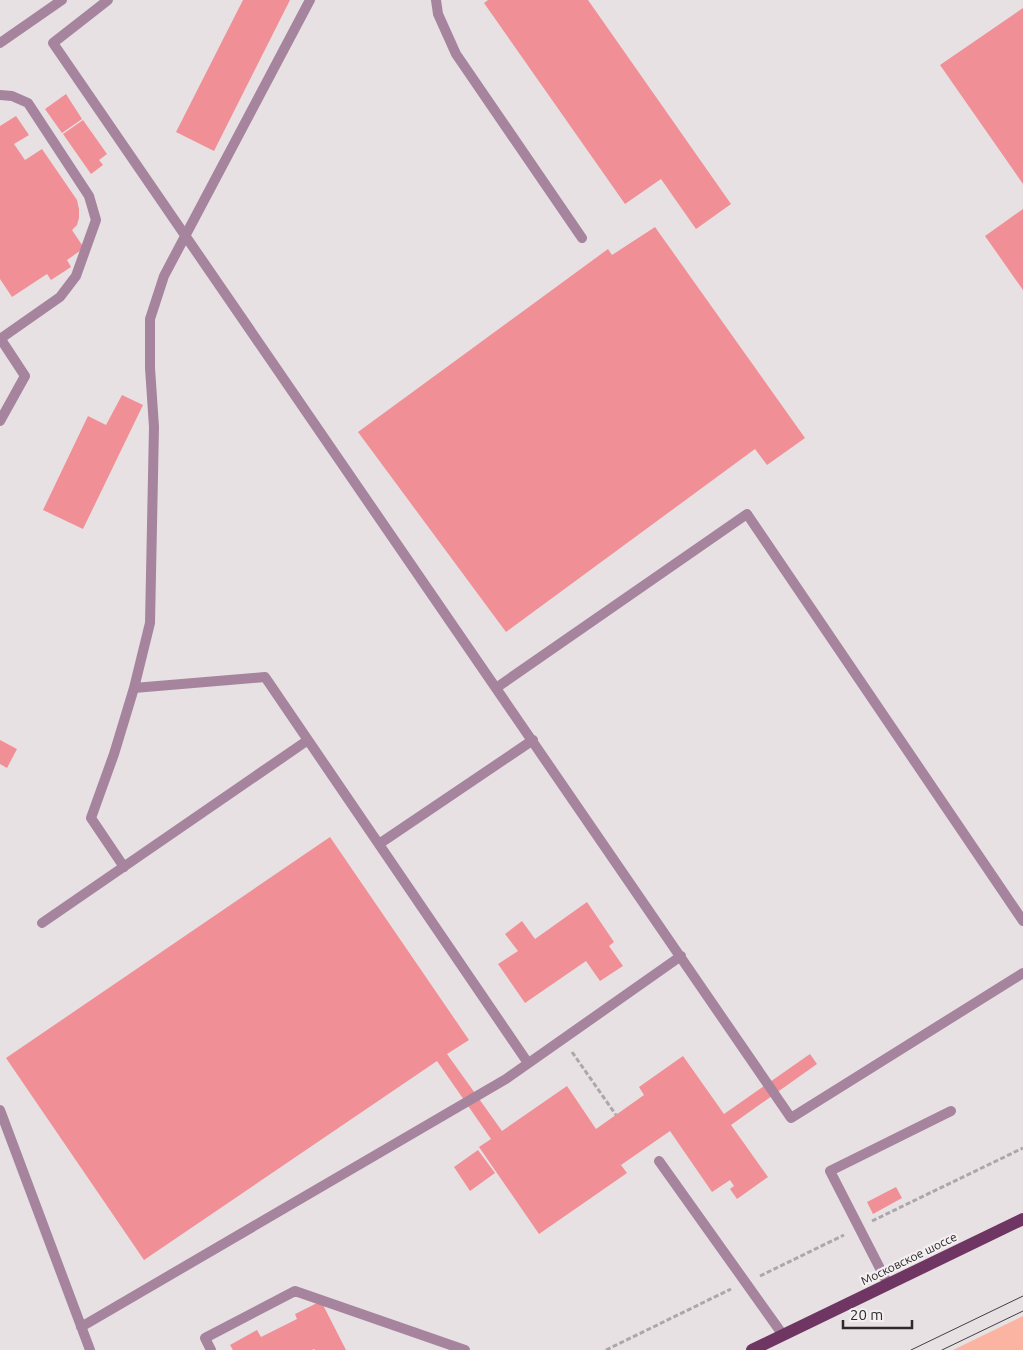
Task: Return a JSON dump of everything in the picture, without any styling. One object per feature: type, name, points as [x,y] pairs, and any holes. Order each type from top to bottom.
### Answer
[{"type":"main road","name":"Московское шоссе","points":[[752,1350],[1023,1219]]},
{"type":"lane","points":[[0,43],[62,0]]},
{"type":"lane","points":[[108,0],[53,43],[791,1118],[1023,972]]},
{"type":"lane","points":[[124,867],[91,818],[114,754],[134,688],[150,623],[154,427],[150,368],[150,319],[164,276],[310,0]]},
{"type":"lane","points":[[436,0],[438,14],[456,54],[582,238]]},
{"type":"lane","points":[[0,95],[12,96],[28,103],[89,196],[96,220],[76,276],[60,297],[0,339],[25,376],[0,421]]},
{"type":"lane","points":[[496,688],[747,514],[1023,921]]},
{"type":"lane","points":[[134,688],[265,677],[528,1063]]},
{"type":"lane","points":[[42,923],[308,740]]},
{"type":"lane","points":[[378,844],[533,740]]},
{"type":"lane","points":[[81,1327],[506,1079],[681,956]]},
{"type":"lane","points":[[0,1110],[90,1350]]},
{"type":"lane","points":[[888,1284],[830,1171],[951,1111]]},
{"type":"lane","points":[[659,1161],[782,1335]]},
{"type":"lane","points":[[211,1350],[205,1338],[295,1291],[465,1350]]},
{"type":"lane","points":[[440,1350],[450,1345]]},
{"type":"path","points":[[563,1039],[616,1115]]},
{"type":"path","points":[[606,1350],[1023,1148]]},
{"type":"shaded area","points":[[1023,1316],[1023,1350],[953,1350]]},
{"type":"building","points":[[243,0],[290,0],[214,151],[176,132]]},
{"type":"building","points":[[488,0],[588,0],[731,204],[696,229],[661,179],[625,204],[484,3]]},
{"type":"building","points":[[1023,8],[1023,184],[940,65]]},
{"type":"building","points":[[66,94],[82,119],[62,133],[45,109]]},
{"type":"building","points":[[16,116],[29,135],[14,144],[25,160],[42,149],[77,200],[79,218],[77,225],[72,230],[84,248],[67,260],[71,267],[51,280],[47,274],[12,297],[0,279],[0,126]]},
{"type":"building","points":[[83,120],[107,154],[99,160],[103,165],[91,174],[63,134]]},
{"type":"building","points":[[1023,209],[1023,290],[985,236]]},
{"type":"building","points":[[655,227],[805,438],[767,465],[755,449],[506,632],[358,432],[608,249],[612,255]]},
{"type":"building","points":[[122,395],[143,405],[83,529],[43,510],[88,416],[106,425]]},
{"type":"building","points":[[0,740],[17,749],[7,768],[0,764]]},
{"type":"building","points":[[330,837],[469,1040],[447,1054],[502,1131],[567,1086],[596,1129],[644,1095],[639,1087],[683,1056],[724,1114],[810,1054],[817,1064],[731,1125],[768,1177],[737,1199],[730,1189],[734,1186],[730,1180],[712,1192],[670,1131],[621,1165],[627,1173],[539,1234],[479,1147],[491,1139],[437,1061],[144,1260],[6,1058]]},
{"type":"building","points":[[587,902],[614,942],[609,946],[623,966],[600,981],[586,961],[525,1003],[498,964],[518,951],[505,934],[522,921],[535,939]]},
{"type":"building","points":[[478,1150],[495,1173],[470,1191],[454,1167]]},
{"type":"building","points":[[896,1187],[902,1198],[873,1214],[867,1202]]},
{"type":"building","points":[[321,1301],[346,1350],[233,1350],[230,1345],[257,1330],[261,1337],[297,1319],[295,1314]]},
{"type":"tram line","points":[[911,1350],[1023,1296]]},
{"type":"tram line","points":[[942,1350],[1023,1311]]}]
